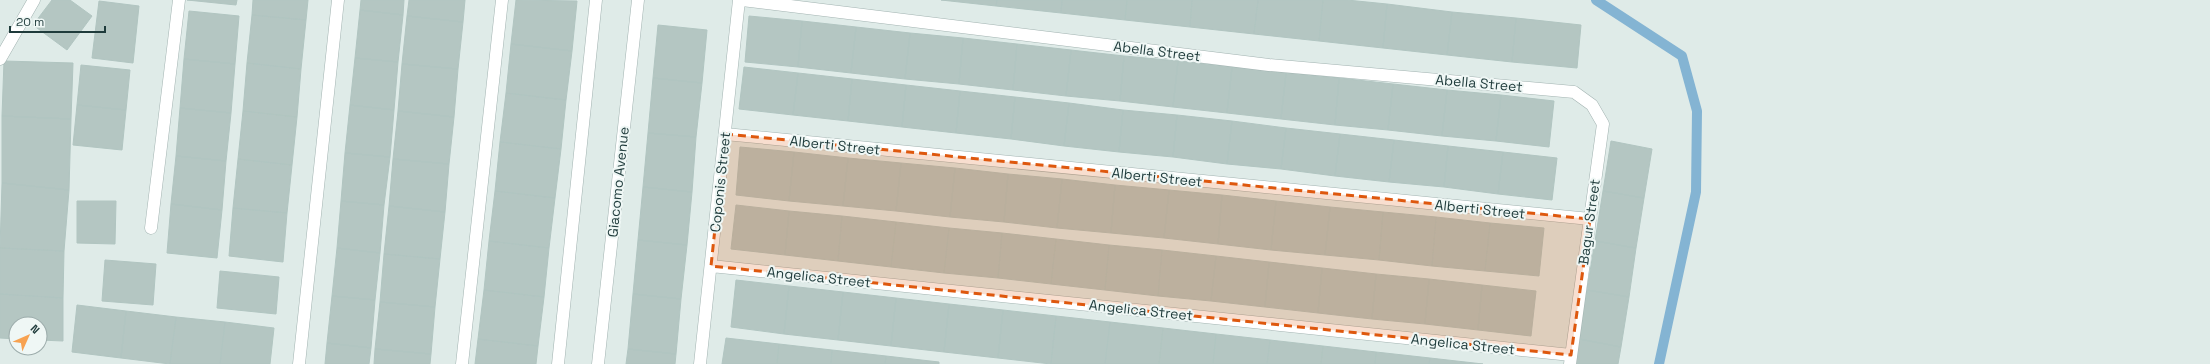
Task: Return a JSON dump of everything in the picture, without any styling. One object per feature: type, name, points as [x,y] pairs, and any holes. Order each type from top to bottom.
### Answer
[{"type":"street","points":[[0,59],[34,0]]},
{"type":"street","points":[[151,228],[179,0]]},
{"type":"street","points":[[299,364],[338,0]]},
{"type":"street","points":[[462,364],[502,0]]},
{"type":"street","points":[[558,364],[596,0]]},
{"type":"street","name":"Giacomo Avenue","points":[[598,364],[638,0]]},
{"type":"street","name":"Abella Street","points":[[740,0],[1269,65],[1574,92]]},
{"type":"street","name":"Coponis Street","points":[[700,364],[740,0]]},
{"type":"street","name":"Bagur Street","points":[[1570,360],[1603,124],[1592,105],[1574,92]]},
{"type":"street","name":"Alberti Street","points":[[725,134],[1590,219]]},
{"type":"street","name":"Angelica Street","points":[[711,266],[1570,360]]},
{"type":"highlighted area","points":[[725,134],[1590,219],[1571,355],[711,266]]},
{"type":"building","points":[[52,0],[70,0],[92,16],[67,50],[33,25]]},
{"type":"building","points":[[187,0],[237,0],[236,5]]},
{"type":"building","points":[[253,0],[308,0],[306,20],[252,15]]},
{"type":"building","points":[[361,0],[404,0],[403,15],[360,10]]},
{"type":"building","points":[[409,0],[465,0],[463,22],[407,16]]},
{"type":"building","points":[[516,0],[577,1],[572,51],[511,44]]},
{"type":"building","points":[[941,0],[997,0],[996,6]]},
{"type":"building","points":[[997,0],[1062,0],[1061,13],[996,6]]},
{"type":"building","points":[[1062,0],[1127,0],[1125,20],[1061,13]]},
{"type":"building","points":[[1127,0],[1192,0],[1190,27],[1125,20]]},
{"type":"building","points":[[1192,0],[1258,0],[1254,34],[1190,27]]},
{"type":"building","points":[[1258,0],[1323,0],[1319,41],[1254,34]]},
{"type":"building","points":[[1323,0],[1347,0],[1387,4],[1383,48],[1319,41]]},
{"type":"building","points":[[99,1],[139,6],[133,63],[92,58]]},
{"type":"building","points":[[1387,4],[1452,12],[1447,55],[1383,48]]},
{"type":"building","points":[[360,10],[403,15],[398,62],[355,58]]},
{"type":"building","points":[[189,11],[239,16],[235,64],[184,59]]},
{"type":"building","points":[[1452,12],[1516,18],[1512,62],[1447,55]]},
{"type":"building","points":[[252,15],[306,20],[301,69],[247,63]]},
{"type":"building","points":[[407,16],[463,22],[458,69],[402,64]]},
{"type":"building","points":[[749,16],[802,21],[798,67],[745,62]]},
{"type":"building","points":[[1516,18],[1581,25],[1577,68],[1512,62]]},
{"type":"building","points":[[802,21],[856,27],[851,73],[798,67]]},
{"type":"building","points":[[658,25],[707,30],[702,83],[653,78]]},
{"type":"building","points":[[856,27],[910,33],[905,79],[851,73]]},
{"type":"building","points":[[910,33],[963,38],[959,84],[905,79]]},
{"type":"building","points":[[963,38],[1017,44],[1013,90],[959,84]]},
{"type":"building","points":[[511,44],[572,51],[566,100],[506,93]]},
{"type":"building","points":[[1017,44],[1071,50],[1066,96],[1013,90]]},
{"type":"building","points":[[1071,50],[1124,56],[1120,101],[1066,96]]},
{"type":"building","points":[[1124,56],[1178,61],[1173,107],[1120,101]]},
{"type":"building","points":[[355,58],[398,62],[394,110],[350,105]]},
{"type":"building","points":[[184,59],[235,64],[231,113],[180,108]]},
{"type":"building","points":[[4,61],[73,63],[71,119],[2,116]]},
{"type":"building","points":[[1178,61],[1232,67],[1227,113],[1173,107]]},
{"type":"building","points":[[247,63],[301,69],[297,117],[243,111]]},
{"type":"building","points":[[402,64],[458,69],[454,117],[398,111]]},
{"type":"building","points":[[81,65],[130,70],[126,110],[77,105]]},
{"type":"building","points":[[744,67],[798,73],[793,115],[739,109]]},
{"type":"building","points":[[1232,67],[1286,73],[1281,119],[1227,113]]},
{"type":"building","points":[[798,73],[852,79],[848,121],[793,115]]},
{"type":"building","points":[[1286,73],[1339,78],[1335,125],[1281,119]]},
{"type":"building","points":[[653,78],[702,83],[696,137],[648,133]]},
{"type":"building","points":[[1339,78],[1393,84],[1388,130],[1335,125]]},
{"type":"building","points":[[852,79],[906,85],[902,127],[848,121]]},
{"type":"building","points":[[1393,84],[1447,90],[1442,136],[1388,130]]},
{"type":"building","points":[[906,85],[960,91],[956,133],[902,127]]},
{"type":"building","points":[[1447,90],[1501,95],[1496,141],[1442,136]]},
{"type":"building","points":[[960,91],[1015,97],[1011,139],[956,133]]},
{"type":"building","points":[[506,93],[566,100],[561,149],[500,142]]},
{"type":"building","points":[[1501,95],[1554,101],[1549,147],[1496,141]]},
{"type":"building","points":[[1015,97],[1069,103],[1064,146],[1011,139]]},
{"type":"building","points":[[1069,103],[1123,110],[1119,152],[1064,146]]},
{"type":"building","points":[[77,105],[126,110],[122,150],[73,145]]},
{"type":"building","points":[[350,105],[394,110],[390,157],[345,153]]},
{"type":"building","points":[[180,108],[231,113],[226,161],[176,156]]},
{"type":"building","points":[[1123,110],[1177,115],[1173,157],[1119,152]]},
{"type":"building","points":[[243,111],[297,117],[292,165],[238,159]]},
{"type":"building","points":[[398,111],[454,117],[449,164],[393,159]]},
{"type":"building","points":[[1177,115],[1232,121],[1227,164],[1173,157]]},
{"type":"building","points":[[2,116],[71,119],[69,190],[2,183]]},
{"type":"building","points":[[1232,121],[1286,128],[1281,169],[1227,164]]},
{"type":"building","points":[[1286,128],[1340,134],[1335,176],[1281,169]]},
{"type":"building","points":[[648,133],[696,137],[692,192],[643,187]]},
{"type":"building","points":[[1340,134],[1394,140],[1389,182],[1335,176]]},
{"type":"building","points":[[1394,140],[1448,146],[1444,187],[1389,182]]},
{"type":"building","points":[[1611,141],[1652,149],[1644,198],[1603,191]]},
{"type":"building","points":[[500,142],[561,149],[555,198],[495,191]]},
{"type":"building","points":[[1448,146],[1503,152],[1498,194],[1444,187]]},
{"type":"building","points":[[740,147],[794,152],[789,201],[736,195]]},
{"type":"building","points":[[794,152],[848,158],[843,206],[789,201]]},
{"type":"building","points":[[1503,152],[1557,158],[1552,200],[1498,194]]},
{"type":"building","points":[[345,153],[390,157],[384,205],[341,201]]},
{"type":"building","points":[[176,156],[226,161],[222,210],[171,204]]},
{"type":"building","points":[[848,158],[901,163],[896,211],[843,206]]},
{"type":"building","points":[[238,159],[292,165],[287,213],[233,208]]},
{"type":"building","points":[[393,159],[449,164],[445,212],[389,206]]},
{"type":"building","points":[[901,163],[955,168],[950,217],[896,211]]},
{"type":"building","points":[[955,168],[1008,174],[1004,222],[950,217]]},
{"type":"building","points":[[1008,174],[1062,179],[1057,228],[1004,222]]},
{"type":"building","points":[[1062,179],[1115,185],[1111,233],[1057,228]]},
{"type":"building","points":[[2,183],[69,190],[64,251],[0,248]]},
{"type":"building","points":[[1115,185],[1169,190],[1164,238],[1111,233]]},
{"type":"building","points":[[643,187],[692,192],[687,245],[638,240]]},
{"type":"building","points":[[1169,190],[1222,195],[1218,244],[1164,238]]},
{"type":"building","points":[[495,191],[555,198],[549,248],[489,241]]},
{"type":"building","points":[[1603,191],[1644,198],[1636,248],[1595,241]]},
{"type":"building","points":[[1222,195],[1276,201],[1271,250],[1218,244]]},
{"type":"building","points":[[77,201],[116,201],[115,244],[77,243]]},
{"type":"building","points":[[341,201],[384,205],[380,253],[337,248]]},
{"type":"building","points":[[1276,201],[1330,207],[1325,255],[1271,250]]},
{"type":"building","points":[[171,204],[222,210],[217,258],[167,253]]},
{"type":"building","points":[[736,205],[789,211],[785,255],[731,249]]},
{"type":"building","points":[[389,206],[445,212],[440,259],[384,254]]},
{"type":"building","points":[[1330,207],[1383,212],[1379,260],[1325,255]]},
{"type":"building","points":[[233,208],[287,213],[283,262],[229,256]]},
{"type":"building","points":[[789,211],[842,216],[838,261],[785,255]]},
{"type":"building","points":[[1383,212],[1436,217],[1432,266],[1379,260]]},
{"type":"building","points":[[842,216],[896,222],[891,267],[838,261]]},
{"type":"building","points":[[1436,217],[1490,223],[1485,271],[1432,266]]},
{"type":"building","points":[[896,222],[949,228],[944,273],[891,267]]},
{"type":"building","points":[[1490,223],[1544,228],[1539,276],[1485,271]]},
{"type":"building","points":[[949,228],[1002,233],[998,278],[944,273]]},
{"type":"building","points":[[1002,233],[1056,239],[1051,284],[998,278]]},
{"type":"building","points":[[1056,239],[1109,245],[1105,290],[1051,284]]},
{"type":"building","points":[[638,240],[687,245],[681,299],[633,294]]},
{"type":"building","points":[[489,241],[549,248],[544,297],[484,290]]},
{"type":"building","points":[[1595,241],[1636,248],[1629,297],[1587,290]]},
{"type":"building","points":[[1109,245],[1162,250],[1158,296],[1105,290]]},
{"type":"building","points":[[0,248],[64,251],[63,298],[0,294]]},
{"type":"building","points":[[337,248],[380,253],[375,300],[332,296]]},
{"type":"building","points":[[1162,250],[1216,256],[1211,301],[1158,296]]},
{"type":"building","points":[[384,254],[440,259],[435,307],[380,302]]},
{"type":"building","points":[[1216,256],[1269,262],[1265,307],[1211,301]]},
{"type":"building","points":[[105,260],[156,264],[153,305],[102,301]]},
{"type":"building","points":[[1269,262],[1322,268],[1318,313],[1265,307]]},
{"type":"building","points":[[1322,268],[1376,274],[1372,319],[1318,313]]},
{"type":"building","points":[[220,271],[279,277],[276,314],[217,308]]},
{"type":"building","points":[[1376,274],[1429,279],[1425,324],[1372,319]]},
{"type":"building","points":[[1429,279],[1482,285],[1478,330],[1425,324]]},
{"type":"building","points":[[736,280],[789,286],[784,334],[731,327]]},
{"type":"building","points":[[1482,285],[1536,291],[1531,336],[1478,330]]},
{"type":"building","points":[[789,286],[843,292],[838,340],[784,334]]},
{"type":"building","points":[[484,290],[544,297],[538,346],[478,339]]},
{"type":"building","points":[[1587,290],[1629,297],[1621,347],[1579,339]]},
{"type":"building","points":[[843,292],[896,298],[891,346],[838,340]]},
{"type":"building","points":[[0,294],[63,298],[63,341],[48,340],[48,316],[8,316],[8,338],[0,338]]},
{"type":"building","points":[[633,294],[681,299],[676,354],[628,349]]},
{"type":"building","points":[[332,296],[375,300],[371,348],[327,343]]},
{"type":"building","points":[[896,298],[949,304],[944,352],[891,346]]},
{"type":"building","points":[[380,302],[435,307],[431,354],[375,349]]},
{"type":"building","points":[[949,304],[1003,310],[998,358],[944,352]]},
{"type":"building","points":[[77,305],[126,311],[121,358],[72,352]]},
{"type":"building","points":[[1003,310],[1056,316],[1051,364],[998,358]]},
{"type":"building","points":[[126,311],[176,317],[170,364],[121,358]]},
{"type":"building","points":[[1056,316],[1110,322],[1105,364],[1051,364]]},
{"type":"building","points":[[176,317],[225,322],[220,364],[170,364]]},
{"type":"building","points":[[225,322],[274,328],[270,364],[220,364]]},
{"type":"building","points":[[1110,322],[1163,328],[1159,364],[1105,364]]},
{"type":"building","points":[[1163,328],[1216,334],[1213,364],[1159,364]]},
{"type":"building","points":[[1216,334],[1270,340],[1267,364],[1213,364]]},
{"type":"building","points":[[726,338],[779,344],[777,364],[722,364]]},
{"type":"building","points":[[478,339],[538,346],[536,364],[475,364]]},
{"type":"building","points":[[1579,339],[1621,347],[1618,364],[1575,364]]},
{"type":"building","points":[[1270,340],[1323,346],[1321,364],[1267,364]]},
{"type":"building","points":[[327,343],[371,348],[369,364],[325,364]]},
{"type":"building","points":[[779,344],[832,350],[831,364],[777,364]]},
{"type":"building","points":[[1323,346],[1376,352],[1375,364],[1321,364]]},
{"type":"building","points":[[375,349],[431,354],[430,364],[374,364]]},
{"type":"building","points":[[628,349],[676,354],[675,364],[626,364]]},
{"type":"building","points":[[832,350],[886,356],[885,364],[831,364]]},
{"type":"building","points":[[1376,352],[1430,358],[1429,364],[1375,364]]},
{"type":"building","points":[[886,356],[939,362],[939,364],[885,364]]},
{"type":"building","points":[[1430,358],[1483,364],[1429,364]]},
{"type":"waterway","points":[[1596,0],[1682,56],[1697,111],[1696,192],[1659,364]]}]
